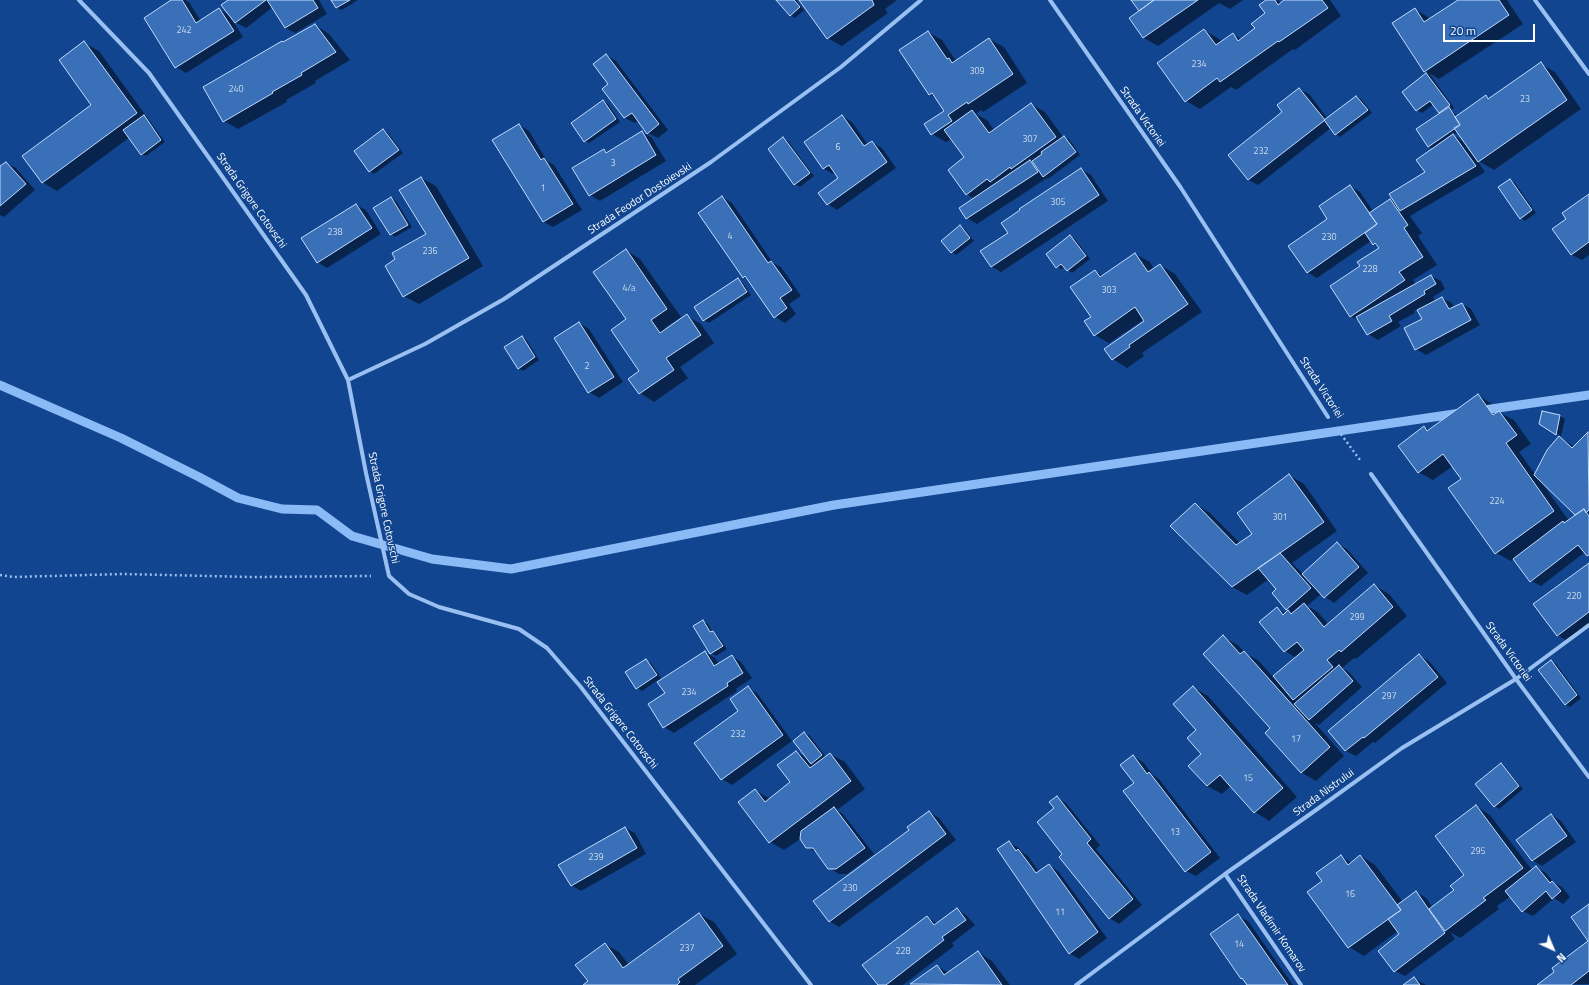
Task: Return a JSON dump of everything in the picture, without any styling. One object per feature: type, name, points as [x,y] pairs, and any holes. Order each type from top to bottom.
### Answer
[{"type":"street","name":"Strada Grigore Cotovschi","points":[[79,0],[149,73],[306,295],[348,380],[366,473],[389,576],[409,594],[439,608],[519,629],[547,648],[580,686],[811,985]]},
{"type":"street","name":"Strada Feodor Dostoievski","points":[[348,380],[425,344],[504,299],[711,162],[841,67],[921,0]]},
{"type":"street","name":"Strada Victoriei","points":[[1050,0],[1181,188],[1328,417]]},
{"type":"street","points":[[1535,0],[1589,74]]},
{"type":"street","name":"Strada Victoriei","points":[[1371,474],[1516,679],[1589,777]]},
{"type":"street","name":"Strada Nistrului","points":[[1076,985],[1225,874],[1402,748],[1516,679],[1589,625]]},
{"type":"street","name":"Strada Vladimir Komarov","points":[[1225,874],[1301,985]]},
{"type":"path","name":"Strada Victoriei","points":[[1328,417],[1371,474]]},
{"type":"path","points":[[0,576],[14,577],[123,574],[252,577],[389,576]]},
{"type":"building","points":[[171,0],[182,0],[196,23],[219,8],[234,31],[175,68],[144,18]]},
{"type":"building","points":[[228,0],[266,0],[235,23],[221,5]]},
{"type":"building","points":[[267,0],[313,0],[318,8],[285,28]]},
{"type":"building","points":[[331,0],[350,0],[336,8]]},
{"type":"building","points":[[776,0],[794,0],[800,7],[790,16]]},
{"type":"building","points":[[799,0],[872,0],[874,5],[827,39]]},
{"type":"building","points":[[1131,0],[1154,0],[1139,11]]},
{"type":"building","points":[[1154,0],[1198,0],[1143,38],[1129,18]]},
{"type":"building","points":[[1266,0],[1275,0],[1278,5],[1284,0],[1322,0],[1328,8],[1220,82],[1217,78],[1185,102],[1157,63],[1204,29],[1216,45],[1233,33],[1238,41],[1255,28],[1251,24],[1265,13],[1259,5]]},
{"type":"building","points":[[1458,0],[1499,0],[1509,15],[1424,72],[1392,23],[1415,8],[1424,22]]},
{"type":"building","points":[[315,24],[336,52],[301,73],[302,75],[272,92],[273,93],[223,122],[203,87],[282,41],[283,42]]},
{"type":"building","points":[[928,31],[947,59],[949,58],[952,63],[989,38],[1013,74],[968,104],[967,102],[948,115],[952,121],[931,135],[924,124],[944,111],[932,93],[929,95],[899,50]]},
{"type":"building","points":[[84,41],[137,113],[42,183],[22,156],[91,105],[59,60]]},
{"type":"building","points":[[606,54],[659,124],[647,134],[632,113],[624,118],[602,89],[608,84],[593,64]]},
{"type":"building","points":[[1541,62],[1567,100],[1478,162],[1454,128],[1460,125],[1455,117],[1486,95],[1488,99]]},
{"type":"building","points":[[1426,73],[1450,105],[1439,113],[1430,101],[1416,111],[1402,92]]},
{"type":"building","points":[[1299,88],[1325,120],[1248,180],[1228,155],[1282,112],[1277,105]]},
{"type":"building","points":[[1356,96],[1368,110],[1335,135],[1324,120]]},
{"type":"building","points":[[603,100],[616,119],[584,142],[571,123]]},
{"type":"building","points":[[1031,103],[1056,137],[1011,169],[1010,167],[990,182],[987,179],[966,195],[948,170],[964,157],[944,130],[972,110],[989,133]]},
{"type":"building","points":[[1449,107],[1460,125],[1428,147],[1416,129]]},
{"type":"building","points":[[144,115],[161,140],[141,155],[123,130]]},
{"type":"building","points":[[842,115],[864,146],[872,141],[887,162],[827,205],[818,193],[838,178],[829,165],[823,169],[804,142]]},
{"type":"building","points":[[519,124],[541,160],[544,158],[573,204],[543,222],[492,140]]},
{"type":"building","points":[[383,129],[399,150],[369,172],[354,151]]},
{"type":"building","points":[[642,131],[656,155],[589,196],[572,168],[604,149],[606,153]]},
{"type":"building","points":[[1453,134],[1476,166],[1400,211],[1389,194],[1425,172],[1416,160]]},
{"type":"building","points":[[1064,136],[1076,152],[1043,177],[1032,161],[1042,154],[1041,152]]},
{"type":"building","points":[[783,137],[810,173],[794,185],[768,149]]},
{"type":"building","points":[[1030,160],[1038,172],[966,219],[959,208]]},
{"type":"building","points":[[6,162],[26,184],[0,206],[0,166]]},
{"type":"building","points":[[1081,168],[1099,195],[991,267],[980,251],[1008,233],[1001,223],[1020,210],[1019,209]]},
{"type":"building","points":[[421,177],[469,258],[403,297],[385,266],[395,259],[392,253],[426,234],[399,190]]},
{"type":"building","points":[[1510,179],[1532,210],[1520,219],[1498,187]]},
{"type":"building","points":[[1350,185],[1377,224],[1307,273],[1288,246],[1327,219],[1319,206]]},
{"type":"building","points":[[1589,194],[1589,242],[1571,255],[1552,229],[1566,219],[1562,213]]},
{"type":"building","points":[[722,196],[768,263],[771,261],[792,290],[780,298],[787,308],[774,318],[745,276],[743,278],[698,213]]},
{"type":"building","points":[[391,197],[408,225],[390,235],[373,208]]},
{"type":"building","points":[[1390,199],[1408,225],[1404,228],[1423,257],[1399,272],[1405,280],[1350,317],[1330,286],[1360,266],[1357,262],[1379,248],[1375,243],[1373,245],[1365,233],[1377,224],[1369,213]]},
{"type":"building","points":[[356,204],[372,228],[317,263],[301,238]]},
{"type":"building","points":[[960,225],[970,238],[951,253],[941,241]]},
{"type":"building","points":[[1070,235],[1086,256],[1067,271],[1061,264],[1056,268],[1046,254]]},
{"type":"building","points":[[626,249],[667,309],[651,320],[660,333],[687,314],[701,335],[666,358],[674,370],[639,394],[628,379],[639,371],[611,330],[626,319],[593,272]]},
{"type":"building","points":[[1135,253],[1148,272],[1160,264],[1188,304],[1129,345],[1130,347],[1112,360],[1104,349],[1144,321],[1135,307],[1094,336],[1084,321],[1091,317],[1070,287],[1095,270],[1100,277]]},
{"type":"building","points":[[1431,275],[1436,284],[1424,291],[1425,294],[1389,316],[1392,321],[1367,335],[1356,317]]},
{"type":"building","points":[[738,278],[747,292],[703,321],[694,307]]},
{"type":"building","points":[[1442,297],[1449,309],[1462,303],[1471,320],[1415,350],[1404,328],[1422,319],[1417,310]]},
{"type":"building","points":[[579,322],[614,377],[588,393],[554,338]]},
{"type":"building","points":[[522,336],[535,357],[518,369],[504,347]]},
{"type":"building","points":[[1478,394],[1493,415],[1499,411],[1517,435],[1506,443],[1554,511],[1495,554],[1448,488],[1461,479],[1443,454],[1418,473],[1398,446],[1424,426],[1427,431]]},
{"type":"building","points":[[1542,411],[1560,415],[1556,435],[1539,424]]},
{"type":"building","points":[[1588,432],[1589,510],[1586,513],[1584,509],[1575,515],[1534,475],[1547,450],[1559,436],[1572,448]]},
{"type":"building","points":[[1289,474],[1324,522],[1232,587],[1170,526],[1195,503],[1236,545],[1252,534],[1237,513]]},
{"type":"building","points":[[1584,509],[1589,516],[1589,555],[1587,556],[1578,545],[1530,582],[1513,559],[1563,521],[1564,523]]},
{"type":"building","points":[[1337,542],[1359,567],[1324,598],[1302,574]]},
{"type":"building","points":[[1280,553],[1311,588],[1286,610],[1272,593],[1276,589],[1258,568]]},
{"type":"building","points":[[1589,563],[1589,612],[1557,636],[1533,604]]},
{"type":"building","points":[[1374,584],[1393,607],[1341,652],[1339,650],[1327,660],[1333,667],[1293,700],[1273,676],[1304,650],[1297,642],[1284,652],[1259,622],[1277,607],[1283,615],[1288,610],[1291,614],[1304,603],[1324,627]]},
{"type":"building","points":[[703,620],[710,632],[713,631],[723,646],[710,654],[693,626]]},
{"type":"building","points":[[1223,635],[1240,654],[1244,651],[1330,747],[1301,773],[1265,733],[1270,728],[1203,654]]},
{"type":"building","points":[[705,651],[714,666],[732,655],[743,673],[727,683],[728,686],[663,728],[648,704],[665,693],[657,682]]},
{"type":"building","points":[[1419,654],[1438,677],[1364,738],[1363,737],[1345,751],[1328,731]]},
{"type":"building","points":[[646,659],[657,675],[636,689],[625,672]]},
{"type":"building","points":[[1551,660],[1577,695],[1565,705],[1538,670]]},
{"type":"building","points":[[1339,665],[1353,681],[1309,720],[1294,704]]},
{"type":"building","points":[[748,686],[783,735],[721,780],[694,743],[738,711],[730,699]]},
{"type":"building","points":[[1193,686],[1283,788],[1254,813],[1220,775],[1207,786],[1188,766],[1201,754],[1187,738],[1196,730],[1173,704]]},
{"type":"building","points":[[804,732],[822,755],[811,764],[793,741]]},
{"type":"building","points":[[796,751],[810,768],[830,753],[851,781],[769,843],[738,802],[755,789],[765,802],[790,782],[777,765]]},
{"type":"building","points":[[1133,755],[1147,774],[1149,772],[1211,852],[1185,872],[1123,791],[1134,783],[1120,765]]},
{"type":"building","points":[[1501,763],[1519,786],[1494,807],[1475,784]]},
{"type":"building","points":[[1057,796],[1091,839],[1087,843],[1133,899],[1109,919],[1059,857],[1062,854],[1037,822],[1054,808],[1049,802]]},
{"type":"building","points":[[1476,805],[1523,868],[1483,898],[1486,900],[1445,931],[1429,909],[1454,890],[1450,886],[1464,875],[1435,836]]},
{"type":"building","points":[[834,807],[865,848],[836,869],[828,869],[813,848],[806,848],[800,839],[801,831]]},
{"type":"building","points":[[929,811],[946,834],[829,922],[813,901],[909,830],[907,827]]},
{"type":"building","points":[[1551,814],[1567,836],[1532,861],[1516,840]]},
{"type":"building","points":[[625,827],[637,848],[571,886],[558,865]]},
{"type":"building","points":[[1009,841],[1016,851],[1018,849],[1036,873],[1049,864],[1098,932],[1069,954],[997,849]]},
{"type":"building","points":[[1341,855],[1348,865],[1360,855],[1401,910],[1348,948],[1307,892],[1322,881],[1316,873]]},
{"type":"building","points":[[1536,866],[1550,883],[1552,881],[1561,891],[1552,899],[1546,891],[1522,912],[1505,891]]},
{"type":"building","points":[[1416,891],[1445,933],[1394,972],[1378,951],[1399,934],[1388,919],[1401,910],[1397,905]]},
{"type":"building","points":[[1589,904],[1589,971],[1571,985],[1537,985],[1554,972],[1552,968],[1588,941],[1571,917]]},
{"type":"building","points":[[957,908],[966,920],[942,937],[944,940],[886,985],[878,985],[862,965],[927,916],[934,925]]},
{"type":"building","points":[[699,913],[723,946],[678,979],[680,982],[677,985],[583,985],[588,981],[575,965],[605,943],[623,968]]},
{"type":"building","points":[[1238,914],[1288,985],[1247,985],[1242,978],[1241,979],[1210,934]]},
{"type":"building","points":[[978,951],[1002,985],[910,984],[937,965],[944,975]]},
{"type":"building","points":[[1414,977],[1420,985],[1403,985]]},
{"type":"waterway","points":[[0,385],[121,438],[238,498],[282,509],[317,510],[352,536],[432,559],[511,569],[834,505],[1461,413]]},
{"type":"waterway","points":[[1477,411],[1589,395]]}]
